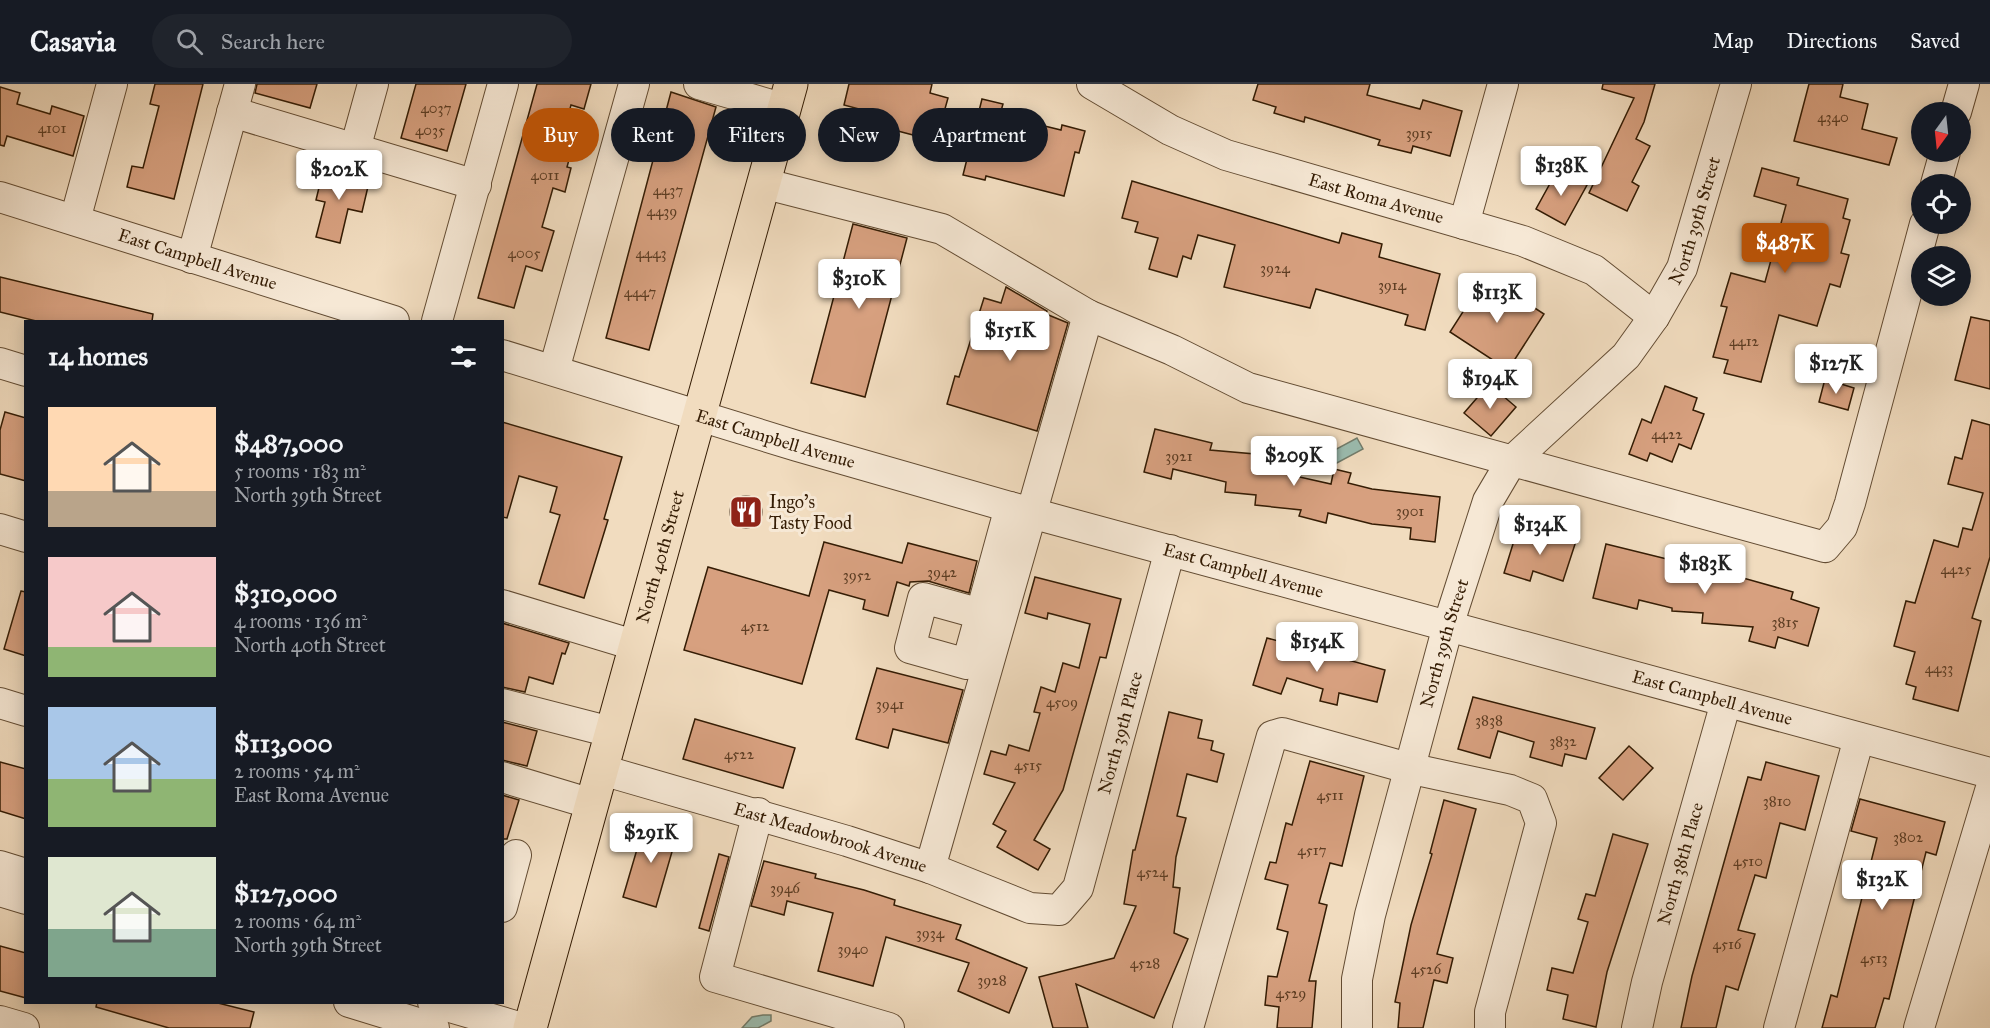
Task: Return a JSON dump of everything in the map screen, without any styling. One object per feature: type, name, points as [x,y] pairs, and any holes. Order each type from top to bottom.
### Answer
[{"type":"main road","name":"North 40th Street","points":[[530,1028],[602,770],[634,645],[766,184],[788,96]]},
{"type":"street","points":[[75,220],[112,84]]},
{"type":"street","points":[[192,258],[240,84]]},
{"type":"street","points":[[355,149],[374,84]]},
{"type":"street","points":[[437,320],[503,84]]},
{"type":"street","points":[[554,370],[634,84]]},
{"type":"street","points":[[699,84],[788,96]]},
{"type":"street","name":"East Roma Avenue","points":[[1092,84],[1170,130],[1226,155],[1523,241],[1594,270],[1654,317]]},
{"type":"street","points":[[1464,224],[1503,84]]},
{"type":"street","name":"North 39th Street","points":[[1358,1028],[1357,979],[1370,915],[1448,626],[1488,501],[1512,462],[1626,356],[1654,317],[1682,268],[1736,84]]},
{"type":"street","points":[[1959,102],[1964,84]]},
{"type":"street","points":[[232,112],[476,185]]},
{"type":"street","points":[[766,184],[942,229],[1088,315],[1172,350],[1248,388],[1825,547],[1842,527],[1850,503],[1921,234]]},
{"type":"street","name":"East Campbell Avenue","points":[[0,196],[391,320]]},
{"type":"street","points":[[981,614],[1088,315]]},
{"type":"street","name":"East Campbell Avenue","points":[[504,356],[700,417],[1020,510],[1990,773]]},
{"type":"street","points":[[0,363],[24,370]]},
{"type":"street","points":[[930,868],[1020,510]]},
{"type":"street","points":[[0,529],[24,536]]},
{"type":"street","name":"North 39th Place","points":[[1059,910],[1078,888],[1170,550]]},
{"type":"street","points":[[504,606],[634,645]]},
{"type":"street","name":"North 38th Place","points":[[1637,1028],[1650,971],[1726,702]]},
{"type":"street","points":[[0,703],[24,710]]},
{"type":"street","points":[[504,705],[611,732]]},
{"type":"street","points":[[1188,1028],[1272,736],[1282,733],[1408,768],[1510,790],[1532,799],[1541,823],[1490,1012],[1490,1028]]},
{"type":"street","points":[[1779,1028],[1859,738]]},
{"type":"street","name":"East Meadowbrook Avenue","points":[[602,770],[758,813],[930,868],[1030,908],[1059,910]]},
{"type":"street","points":[[504,778],[592,804]]},
{"type":"street","points":[[1919,1028],[1990,791]]},
{"type":"street","points":[[758,813],[715,976],[889,1028]]},
{"type":"street","points":[[504,900],[516,855]]},
{"type":"street","points":[[0,866],[24,873]]},
{"type":"street","points":[[0,891],[24,898]]},
{"type":"street","points":[[356,1004],[434,1028]]},
{"type":"street","points":[[439,1004],[522,1028]]},
{"type":"street","points":[[0,1021],[24,1028]]},
{"type":"shaded area","points":[[1357,438],[1363,449],[1335,464],[1329,453]]},
{"type":"shaded area","points":[[771,1015],[771,1021],[758,1028],[742,1028],[752,1017]]},
{"type":"building","points":[[155,84],[203,84],[174,199],[127,187],[132,166],[143,168],[159,106],[150,104]]},
{"type":"building","points":[[257,84],[317,84],[310,108],[255,93]]},
{"type":"building","points":[[416,84],[466,84],[447,151],[401,138]]},
{"type":"building","points":[[537,84],[591,84],[584,108],[571,105],[570,108],[530,108]]},
{"type":"building","points":[[849,84],[932,84],[930,93],[948,98],[945,108],[912,108],[912,135],[900,132],[900,108],[855,108],[844,105]]},
{"type":"building","points":[[1258,84],[1370,84],[1367,95],[1420,109],[1423,100],[1462,111],[1450,156],[1413,146],[1411,153],[1378,145],[1380,140],[1305,117],[1304,122],[1274,113],[1276,107],[1253,100]]},
{"type":"building","points":[[1603,84],[1655,84],[1644,122],[1636,139],[1650,146],[1632,182],[1639,186],[1627,211],[1589,193],[1634,98],[1602,89]]},
{"type":"building","points":[[1809,84],[1843,84],[1840,97],[1868,104],[1862,129],[1897,138],[1889,165],[1794,141]]},
{"type":"building","points":[[0,87],[20,93],[17,104],[50,114],[52,106],[84,116],[73,156],[7,136],[4,146],[0,145]]},
{"type":"building","points":[[671,92],[716,107],[707,108],[707,140],[649,350],[606,338],[653,162],[695,162],[695,108],[667,108]]},
{"type":"building","points":[[982,99],[1003,104],[1002,108],[980,108]]},
{"type":"building","points":[[1062,125],[1085,131],[1079,153],[1075,152],[1064,196],[986,176],[985,180],[963,175],[966,162],[1048,162],[1048,127],[1061,130]]},
{"type":"building","points":[[522,138],[522,162],[568,162],[567,167],[571,168],[565,192],[553,188],[542,227],[554,231],[542,271],[526,266],[514,308],[478,298]]},
{"type":"building","points":[[324,167],[370,178],[362,212],[348,209],[340,243],[316,237],[325,202],[316,200]]},
{"type":"building","points":[[1762,168],[1799,178],[1797,185],[1848,199],[1843,218],[1850,220],[1841,253],[1849,255],[1840,287],[1830,284],[1817,326],[1779,315],[1761,382],[1724,373],[1728,360],[1713,357],[1727,307],[1721,306],[1731,273],[1765,282],[1786,205],[1754,196]]},
{"type":"building","points":[[1558,169],[1587,185],[1565,225],[1536,209]]},
{"type":"building","points":[[1132,181],[1339,243],[1342,233],[1382,244],[1379,257],[1440,274],[1425,330],[1405,325],[1408,315],[1316,289],[1310,308],[1224,287],[1235,245],[1198,235],[1191,259],[1183,256],[1177,277],[1149,269],[1158,238],[1135,232],[1138,222],[1122,218]]},
{"type":"building","points":[[853,224],[907,238],[865,397],[811,383]]},
{"type":"building","points":[[0,277],[153,314],[152,320],[32,320],[0,312]]},
{"type":"building","points":[[1482,282],[1500,293],[1504,288],[1544,314],[1508,370],[1450,332]]},
{"type":"building","points":[[1006,287],[1047,311],[1046,314],[1068,323],[1037,431],[947,404],[955,376],[959,377],[984,298],[1001,303]]},
{"type":"building","points":[[1971,317],[1990,321],[1990,389],[1955,380]]},
{"type":"building","points":[[1825,379],[1854,388],[1848,410],[1819,402]]},
{"type":"building","points":[[1489,384],[1516,407],[1491,436],[1464,413]]},
{"type":"building","points":[[1665,386],[1697,398],[1693,410],[1704,414],[1691,449],[1679,444],[1672,462],[1650,453],[1647,461],[1629,454],[1642,419],[1651,423]]},
{"type":"building","points":[[5,412],[24,417],[24,480],[0,474],[0,430]]},
{"type":"building","points":[[1972,420],[1990,425],[1990,557],[1972,618],[1981,621],[1958,711],[1913,699],[1916,687],[1906,684],[1915,652],[1894,646],[1906,601],[1915,603],[1934,540],[1958,547],[1963,528],[1972,530],[1983,493],[1948,484],[1955,457],[1962,459]]},
{"type":"building","points":[[504,423],[622,457],[604,519],[608,520],[584,598],[539,584],[560,515],[550,512],[557,487],[519,476],[507,518],[504,517]]},
{"type":"building","points":[[1155,429],[1212,443],[1210,450],[1255,454],[1254,461],[1287,464],[1286,474],[1331,484],[1334,469],[1351,473],[1348,483],[1372,489],[1440,497],[1435,542],[1410,539],[1411,528],[1372,524],[1328,513],[1326,523],[1299,516],[1301,510],[1255,505],[1256,495],[1225,492],[1226,482],[1173,469],[1171,479],[1144,472]]},
{"type":"building","name":"Ingo's Tasty Food","points":[[746,496],[757,501],[762,512],[757,523],[746,528],[735,523],[730,512],[735,501]]},
{"type":"building","points":[[1517,531],[1550,541],[1553,531],[1577,538],[1563,581],[1533,571],[1530,581],[1504,573]]},
{"type":"building","points":[[824,542],[902,563],[908,543],[977,561],[969,593],[928,581],[910,582],[909,586],[897,582],[888,616],[863,609],[865,600],[829,590],[802,684],[684,650],[708,567],[809,596]]},
{"type":"building","points":[[1606,544],[1675,561],[1744,566],[1743,578],[1793,592],[1791,599],[1819,608],[1808,646],[1778,637],[1775,648],[1749,641],[1753,627],[1702,623],[1703,613],[1672,611],[1672,608],[1639,600],[1637,609],[1593,598]]},
{"type":"building","points":[[1035,577],[1121,599],[1106,658],[1100,657],[1063,790],[1034,840],[1050,849],[1038,870],[997,847],[1006,831],[993,824],[1015,783],[984,774],[991,751],[1006,755],[1009,745],[1029,751],[1040,713],[1034,712],[1041,687],[1055,692],[1063,663],[1079,668],[1090,624],[1048,613],[1047,619],[1025,613]]},
{"type":"building","points":[[21,591],[24,592],[24,655],[4,649]]},
{"type":"building","points":[[504,624],[569,643],[565,654],[562,653],[553,684],[529,677],[525,692],[504,687]]},
{"type":"building","points":[[1267,638],[1385,670],[1377,702],[1339,693],[1337,705],[1320,701],[1323,689],[1287,678],[1281,694],[1253,685]]},
{"type":"building","points":[[877,668],[963,690],[948,743],[893,729],[888,748],[856,739]]},
{"type":"building","points":[[1473,697],[1595,728],[1586,759],[1565,754],[1562,766],[1530,757],[1534,742],[1498,731],[1490,758],[1458,749]]},
{"type":"building","points":[[1169,712],[1202,720],[1198,738],[1213,741],[1211,750],[1224,754],[1217,782],[1187,774],[1177,816],[1186,818],[1176,857],[1173,887],[1180,888],[1174,933],[1188,939],[1154,1018],[1076,984],[1088,1028],[1053,1028],[1039,977],[1114,958],[1136,906],[1124,904],[1133,850],[1135,850]]},
{"type":"building","points":[[695,719],[795,748],[783,788],[683,759]]},
{"type":"building","points":[[504,723],[537,731],[527,766],[504,760]]},
{"type":"building","points":[[1629,746],[1653,768],[1623,800],[1599,778]]},
{"type":"building","points":[[1310,761],[1364,776],[1342,866],[1330,863],[1319,903],[1327,905],[1309,981],[1316,981],[1312,1028],[1277,1028],[1279,1007],[1265,1005],[1268,976],[1277,977],[1288,932],[1277,929],[1288,885],[1265,879],[1270,862],[1276,863],[1286,823],[1292,825]]},
{"type":"building","points":[[0,762],[24,768],[24,818],[0,811]]},
{"type":"building","points":[[1766,762],[1819,776],[1805,830],[1780,823],[1766,878],[1755,875],[1738,930],[1755,934],[1738,990],[1726,986],[1716,1028],[1681,1028],[1692,976],[1748,777],[1761,780]]},
{"type":"building","points":[[504,796],[519,800],[507,839],[504,839]]},
{"type":"building","points":[[1860,799],[1945,822],[1936,855],[1926,852],[1889,999],[1884,998],[1875,1028],[1822,1028],[1831,995],[1837,997],[1877,838],[1851,831]]},
{"type":"building","points":[[1444,800],[1476,809],[1437,954],[1453,958],[1447,983],[1434,980],[1423,1028],[1398,1028],[1400,1003],[1395,1002],[1411,925],[1432,854],[1430,853]]},
{"type":"building","points":[[645,822],[678,831],[656,907],[623,897]]},
{"type":"building","points":[[1613,834],[1648,844],[1607,972],[1596,1027],[1563,1019],[1568,995],[1547,990],[1552,968],[1573,973],[1588,922],[1578,919],[1586,894],[1595,896]]},
{"type":"building","points":[[719,854],[729,857],[709,931],[699,928]]},
{"type":"building","points":[[764,861],[816,874],[815,878],[864,890],[895,900],[894,905],[961,925],[956,939],[1027,968],[1009,1013],[958,991],[969,963],[886,937],[873,986],[818,971],[833,913],[787,901],[784,915],[751,906]]},
{"type":"building","points":[[0,946],[24,952],[24,997],[0,991]]},
{"type":"building","points":[[97,1004],[222,1004],[254,1012],[250,1028],[169,1028],[96,1007]]},
{"type":"place","name":"Ingo's Tasty Food","points":[[746,512]]}]
